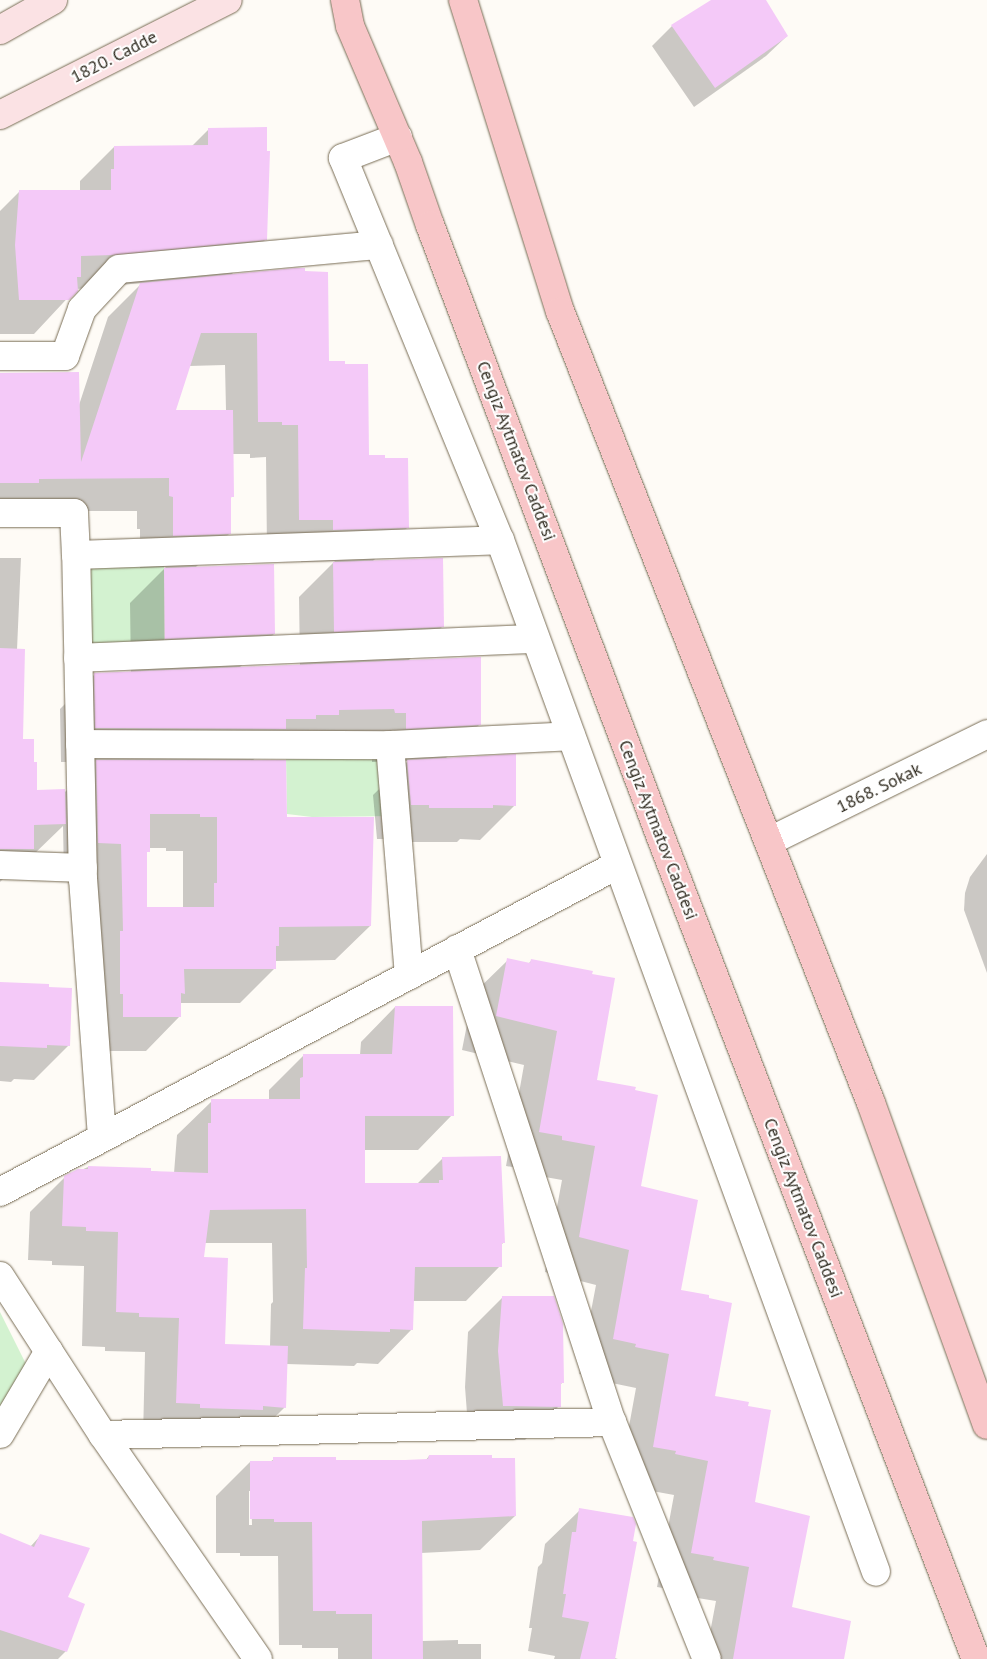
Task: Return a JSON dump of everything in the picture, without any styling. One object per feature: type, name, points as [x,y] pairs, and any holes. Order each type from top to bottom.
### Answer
[{"type":"main road","points":[[0,30],[53,0]]},
{"type":"main road","name":"1820. Cadde","points":[[0,115],[228,0]]},
{"type":"main road","name":"Cengiz Aytmatov Caddesi","points":[[345,0],[350,26],[398,137],[656,826],[976,1659]]},
{"type":"main road","points":[[464,0],[560,311],[770,841],[871,1103],[987,1426]]},
{"type":"street","points":[[398,137],[343,158],[500,540],[876,1572]]},
{"type":"street","points":[[0,356],[65,356],[82,309],[119,269],[379,245]]},
{"type":"street","points":[[0,513],[74,513],[83,868],[102,1137]]},
{"type":"street","points":[[76,555],[500,540]]},
{"type":"street","points":[[78,658],[535,639]]},
{"type":"street","name":"1868. Sokak","points":[[770,841],[987,734]]},
{"type":"street","points":[[80,744],[390,745],[571,736]]},
{"type":"street","points":[[390,745],[409,975]]},
{"type":"street","points":[[0,865],[83,868]]},
{"type":"street","points":[[0,1192],[617,865]]},
{"type":"street","points":[[457,949],[612,1422],[707,1659]]},
{"type":"street","points":[[0,1276],[102,1435],[258,1659]]},
{"type":"street","points":[[0,1434],[49,1352]]},
{"type":"street","points":[[102,1435],[612,1422]]},
{"type":"green space","points":[[76,555],[164,562],[164,654],[78,658]]},
{"type":"green space","points":[[390,745],[395,816],[312,817],[287,814],[286,755]]},
{"type":"green space","points":[[0,1312],[28,1368],[0,1413]]},
{"type":"building","points":[[711,0],[766,0],[788,36],[715,88],[671,25]]},
{"type":"building","points":[[267,127],[267,151],[270,151],[267,240],[113,255],[81,256],[81,277],[77,277],[78,291],[69,300],[19,300],[15,245],[19,190],[111,190],[111,169],[114,169],[114,146],[208,145],[208,128]]},
{"type":"building","points":[[305,268],[305,271],[328,272],[329,361],[345,361],[345,364],[368,364],[369,455],[385,455],[385,458],[408,458],[409,528],[333,530],[333,520],[299,520],[298,425],[282,425],[282,422],[258,422],[257,333],[201,333],[176,410],[233,410],[234,497],[231,497],[231,534],[173,536],[173,497],[169,496],[169,478],[39,479],[39,483],[0,483],[0,373],[79,372],[81,462],[140,283]]},
{"type":"building","points":[[443,558],[444,627],[334,632],[333,562]]},
{"type":"building","points":[[274,564],[275,634],[165,639],[164,568]]},
{"type":"building","points":[[0,648],[25,649],[23,739],[34,739],[34,762],[37,762],[37,790],[65,789],[66,824],[34,825],[34,849],[0,849]]},
{"type":"building","points":[[481,657],[481,725],[406,729],[406,713],[395,713],[394,709],[339,710],[339,715],[316,715],[316,719],[286,719],[286,729],[95,728],[94,673]]},
{"type":"building","points":[[516,754],[516,806],[493,805],[493,808],[429,808],[429,805],[411,805],[407,760]]},
{"type":"building","points":[[96,760],[286,760],[287,817],[374,817],[371,926],[279,927],[279,946],[276,946],[276,969],[184,969],[185,994],[181,993],[181,1017],[123,1017],[123,994],[120,994],[120,931],[123,931],[121,844],[98,843]],"holes":[[[150,814],[200,814],[200,817],[217,817],[217,883],[214,883],[214,907],[147,907],[147,852],[150,852]]]},
{"type":"building","points":[[507,958],[530,963],[531,959],[593,971],[592,974],[615,978],[597,1080],[636,1087],[635,1090],[658,1095],[641,1186],[698,1200],[681,1290],[709,1295],[709,1298],[732,1303],[715,1396],[749,1402],[748,1406],[771,1410],[755,1502],[810,1516],[792,1607],[851,1621],[844,1659],[733,1659],[749,1567],[713,1560],[714,1557],[691,1553],[708,1461],[675,1454],[676,1451],[653,1447],[669,1354],[635,1347],[636,1344],[613,1339],[629,1250],[579,1237],[595,1146],[562,1140],[562,1136],[539,1132],[557,1031],[496,1016]]},
{"type":"building","points":[[0,982],[49,984],[49,987],[72,988],[70,1046],[47,1045],[47,1048],[0,1046]]},
{"type":"building","points":[[395,1006],[453,1006],[454,1116],[365,1116],[365,1183],[439,1183],[439,1180],[443,1180],[442,1157],[501,1156],[505,1243],[502,1243],[502,1267],[415,1267],[413,1330],[390,1329],[390,1332],[303,1329],[305,1268],[307,1268],[306,1209],[210,1210],[204,1257],[228,1258],[225,1344],[288,1346],[286,1408],[263,1406],[263,1410],[200,1408],[200,1404],[176,1403],[179,1318],[139,1317],[139,1313],[116,1312],[118,1232],[86,1231],[86,1227],[62,1226],[64,1176],[78,1169],[88,1169],[88,1166],[151,1168],[151,1171],[208,1173],[208,1123],[211,1123],[211,1099],[300,1099],[300,1078],[303,1077],[303,1054],[392,1054]]},
{"type":"building","points":[[502,1296],[554,1296],[563,1324],[564,1383],[561,1383],[561,1407],[503,1406],[498,1351]]},
{"type":"building","points":[[429,1455],[492,1455],[492,1458],[515,1458],[516,1516],[422,1521],[423,1659],[372,1659],[372,1614],[336,1614],[336,1611],[313,1611],[312,1522],[274,1522],[274,1519],[250,1519],[250,1461],[273,1461],[273,1457],[336,1457],[336,1460],[405,1460],[428,1459]]},
{"type":"building","points":[[579,1508],[633,1517],[636,1524],[633,1541],[637,1542],[615,1659],[580,1659],[589,1622],[562,1617],[566,1594],[563,1594],[572,1532],[576,1532]]},
{"type":"building","points":[[0,1533],[34,1547],[40,1534],[90,1548],[68,1597],[85,1604],[67,1652],[0,1630]]}]
